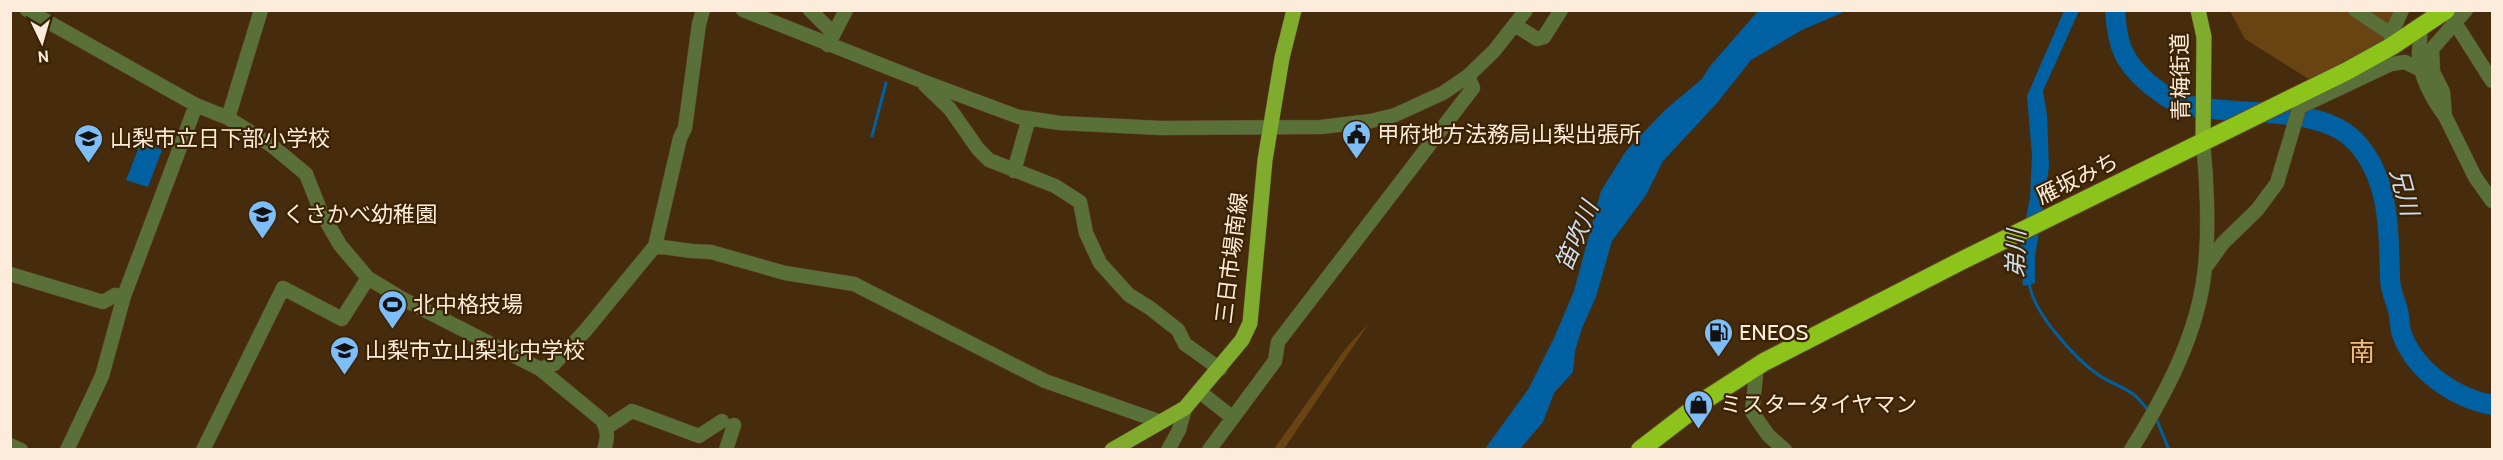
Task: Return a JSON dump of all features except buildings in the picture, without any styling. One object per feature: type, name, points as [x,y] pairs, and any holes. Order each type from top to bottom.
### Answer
[{"type":"highway","name":"雁坂みち","points":[[1640,450],[1697,406],[1757,366],[1850,316],[2203,142],[2298,99],[2392,40],[2449,15]]},
{"type":"main road","name":"三日市場南線","points":[[1112,450],[1185,408],[1220,369],[1242,340],[1250,323],[1265,160],[1282,58],[1294,10]]},
{"type":"main road","name":"青梅街道","points":[[2198,10],[2204,37],[2203,142]]},
{"type":"street","points":[[27,10],[196,105],[228,118],[279,150],[306,174],[321,212],[340,245],[368,278],[401,298],[540,369],[602,420],[606,428],[607,440],[604,450]]},
{"type":"street","points":[[228,118],[261,10]]},
{"type":"street","points":[[540,369],[554,364],[570,347],[655,246],[680,138],[685,128],[699,24],[703,10]]},
{"type":"street","points":[[743,10],[831,39],[922,81],[1029,118],[1059,123],[1161,128],[1321,127],[1371,121],[1418,105],[1468,76],[1494,51],[1524,11]]},
{"type":"street","points":[[810,10],[831,39]]},
{"type":"street","points":[[831,39],[846,10]]},
{"type":"street","points":[[1515,25],[1537,39],[1544,37],[1561,10]]},
{"type":"street","points":[[2355,10],[2392,40],[2402,10]]},
{"type":"street","points":[[2445,116],[2443,92],[2433,72],[2432,49],[2449,15],[2466,10]]},
{"type":"street","points":[[2449,15],[2493,81]]},
{"type":"street","points":[[2420,29],[2419,54],[2433,100],[2445,116],[2475,177],[2493,201]]},
{"type":"street","points":[[2205,267],[2223,243],[2257,210],[2277,183],[2291,138],[2298,99],[2391,64],[2405,62],[2423,71]]},
{"type":"street","points":[[1209,450],[1275,361],[1278,342],[1473,88],[1468,76]]},
{"type":"street","points":[[922,81],[950,109],[978,149],[989,160],[1055,186],[1080,202],[1086,233],[1100,263],[1129,295],[1178,330],[1185,344],[1220,369]]},
{"type":"street","points":[[67,450],[102,375],[124,296],[196,105]]},
{"type":"street","points":[[1014,171],[1029,118]]},
{"type":"street","points":[[2131,450],[2169,384],[2193,321],[2205,267],[2203,142]]},
{"type":"street","points":[[655,246],[690,252],[711,252],[785,273],[854,284],[1045,381],[1161,422]]},
{"type":"street","points":[[10,274],[103,302],[114,295],[124,296]]},
{"type":"street","points":[[203,450],[283,288],[342,319],[368,278]]},
{"type":"street","points":[[1757,366],[1752,412],[1768,435],[1785,450]]},
{"type":"street","points":[[1200,392],[1233,418]]},
{"type":"street","points":[[1168,450],[1179,430],[1185,408]]},
{"type":"street","points":[[606,428],[632,411],[699,436],[728,423],[726,450]]},
{"type":"street","points":[[10,445],[21,450]]},
{"type":"shaded area","points":[[2230,11],[2404,11],[2382,45],[2312,81],[2245,39]]},
{"type":"shaded area","points":[[1369,323],[1284,449],[1274,449],[1346,348]]},
{"type":"water","points":[[1759,10],[1846,11],[1802,30],[1751,60],[1717,103],[1663,161],[1646,195],[1612,241],[1596,297],[1582,328],[1575,351],[1573,372],[1554,393],[1543,422],[1520,449],[1485,449],[1529,388],[1555,336],[1574,291],[1601,191],[1626,151],[1665,110],[1702,79],[1710,66]]},
{"type":"water","points":[[2064,11],[2079,11],[2043,91],[2047,115],[2049,167],[2035,257],[2035,283],[2023,286],[2019,253],[2030,198],[2032,156],[2027,96]]},
{"type":"water","points":[[141,142],[162,150],[148,187],[126,180]]},
{"type":"waterway","name":"兄川","points":[[2115,10],[2119,41],[2126,58],[2147,82],[2172,100],[2202,108],[2274,113],[2320,121],[2340,129],[2356,142],[2376,172],[2381,189],[2388,225],[2391,287],[2400,327],[2409,350],[2428,372],[2451,390],[2478,402],[2492,405]]},
{"type":"waterway","points":[[872,136],[886,83]]},
{"type":"waterway","name":"弟川","points":[[2029,281],[2032,293],[2046,320],[2079,359],[2100,376],[2135,396],[2149,411]]},
{"type":"waterway","name":"弟川","points":[[2156,418],[2169,450]]},
{"type":"place","name":"甲府地方法務局山梨出張所","points":[[1356,160]]},
{"type":"place","name":"山梨市立日下部小学校","points":[[89,164]]},
{"type":"place","name":"くさかべ幼稚園","points":[[262,240]]},
{"type":"place","name":"北中格技場","points":[[392,330]]},
{"type":"place","name":"ENEOS","points":[[1718,358]]},
{"type":"place","name":"山梨市立山梨北中学校","points":[[344,376]]},
{"type":"place","name":"ミスタータイヤマン","points":[[1699,430]]},
{"type":"district","name":"南","points":[[2362,352]]},
{"type":"water label","name":"笛吹川","points":[[1577,236]]}]
